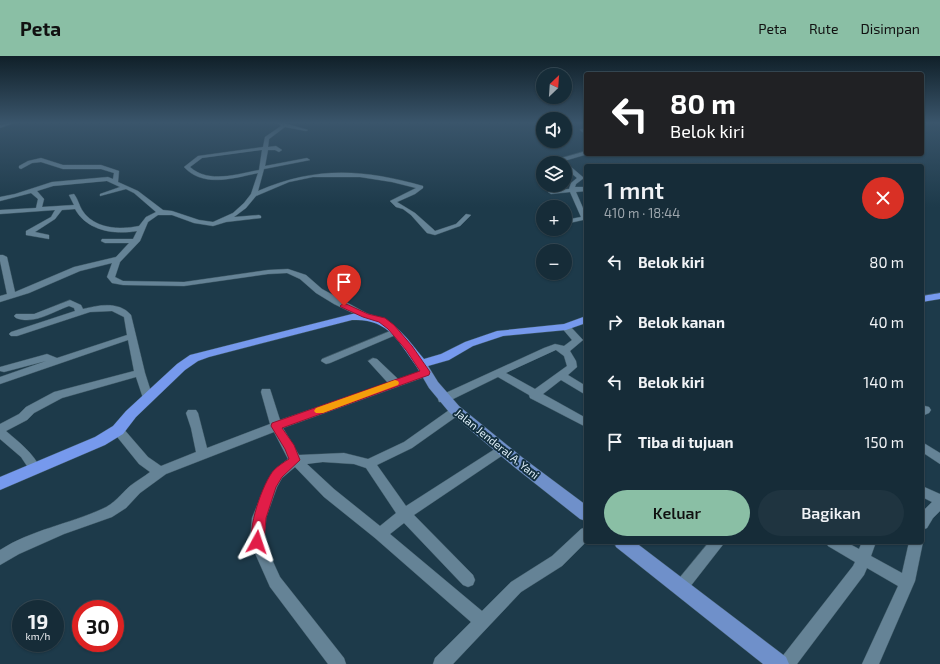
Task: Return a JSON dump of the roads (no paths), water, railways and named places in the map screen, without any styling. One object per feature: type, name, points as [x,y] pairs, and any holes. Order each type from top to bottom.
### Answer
[{"type":"highway","points":[[924,298],[940,296]]},
{"type":"highway","points":[[0,484],[100,441],[118,430],[131,414],[181,367],[199,356],[352,317],[366,316],[389,326],[423,368],[469,344],[501,333],[566,327],[584,320]]},
{"type":"highway","points":[[84,447],[131,414]]},
{"type":"main road","name":"Jalan Jenderal A. Yani","points":[[423,368],[443,399],[456,411],[502,450],[584,512]]},
{"type":"main road","points":[[625,544],[779,664]]},
{"type":"street","points":[[249,150],[200,157],[187,167],[196,175],[205,179],[261,170],[307,160]]},
{"type":"street","points":[[224,220],[245,206],[256,191],[265,150]]},
{"type":"street","points":[[572,157],[584,154]]},
{"type":"street","points":[[21,167],[30,162],[41,160],[63,167],[101,167],[117,172],[115,183]]},
{"type":"street","points":[[572,171],[580,178],[573,185],[573,190],[578,207],[584,217]]},
{"type":"street","points":[[64,173],[76,175],[71,182]]},
{"type":"street","points":[[253,195],[298,178],[322,175],[350,175],[422,187],[392,201],[399,207],[406,209],[413,214],[434,232],[443,231],[458,225],[468,215]]},
{"type":"street","points":[[0,199],[16,196],[47,185],[105,179],[127,187],[150,202],[162,213]]},
{"type":"street","points":[[576,182],[584,180]]},
{"type":"street","points":[[102,195],[127,187]]},
{"type":"street","points":[[573,190],[584,189]]},
{"type":"street","points":[[31,191],[35,192],[41,199],[39,208]]},
{"type":"street","points":[[0,193],[16,196]]},
{"type":"street","points":[[72,195],[77,204],[76,207],[81,214],[87,219],[108,230],[119,231],[141,228]]},
{"type":"street","points":[[46,237],[30,233],[53,218],[61,207]]},
{"type":"street","points":[[0,212],[39,208],[76,207]]},
{"type":"street","points":[[578,207],[584,207]]},
{"type":"street","points":[[259,217],[224,220],[210,224],[178,214],[162,213],[148,218],[141,228],[136,241],[118,259],[112,270],[111,277],[115,281],[123,283],[184,284],[268,272],[288,271],[303,277],[319,291],[337,302],[366,316]]},
{"type":"street","points":[[572,221],[584,219]]},
{"type":"street","points":[[105,241],[136,241]]},
{"type":"street","points":[[3,257],[12,295]]},
{"type":"street","points":[[0,298],[12,295],[77,270],[118,259]]},
{"type":"street","points":[[0,281],[9,278]]},
{"type":"street","points":[[19,316],[23,318],[32,317],[70,303],[78,307],[80,313]]},
{"type":"street","points":[[14,334],[80,313],[106,308],[117,309],[128,317],[140,373],[148,398]]},
{"type":"street","points":[[326,361],[389,326]]},
{"type":"street","points":[[564,351],[582,342],[566,327]]},
{"type":"street","points":[[0,382],[58,360],[132,336]]},
{"type":"street","points":[[443,399],[547,350],[556,347],[564,351],[569,356],[572,367],[562,376],[534,394]]},
{"type":"street","points":[[4,369],[47,357],[51,360],[58,360]]},
{"type":"street","points":[[373,361],[395,383]]},
{"type":"street","points":[[0,558],[14,549],[59,530],[107,513],[121,504],[135,489],[162,471],[276,426],[395,383],[423,368]]},
{"type":"street","points":[[0,429],[23,417],[30,410],[58,395],[140,373]]},
{"type":"street","points":[[498,373],[584,422]]},
{"type":"street","points":[[562,376],[584,390]]},
{"type":"street","points":[[266,392],[276,426],[290,448],[295,460],[329,493],[380,534],[482,621]]},
{"type":"street","points":[[368,464],[408,445],[456,411]]},
{"type":"street","points":[[192,414],[197,428],[202,454]]},
{"type":"street","points":[[118,430],[127,437],[146,464],[155,471],[162,471]]},
{"type":"street","points":[[0,432],[25,454],[34,469]]},
{"type":"street","points":[[924,447],[940,459]]},
{"type":"street","points":[[380,534],[404,514],[502,450]]},
{"type":"street","points":[[338,664],[276,582],[257,542],[259,518],[271,486],[278,474],[295,460],[317,458],[338,459],[359,461],[368,464],[375,470],[404,514],[468,580]]},
{"type":"street","points":[[924,492],[940,502],[928,514],[924,521]]},
{"type":"street","points":[[440,664],[516,587],[557,561],[584,536]]},
{"type":"street","points":[[681,587],[716,544]]},
{"type":"street","points":[[838,544],[907,582]]},
{"type":"street","points":[[787,664],[859,570],[868,544]]},
{"type":"street","points":[[870,664],[892,619],[907,582],[913,563],[916,544]]}]
